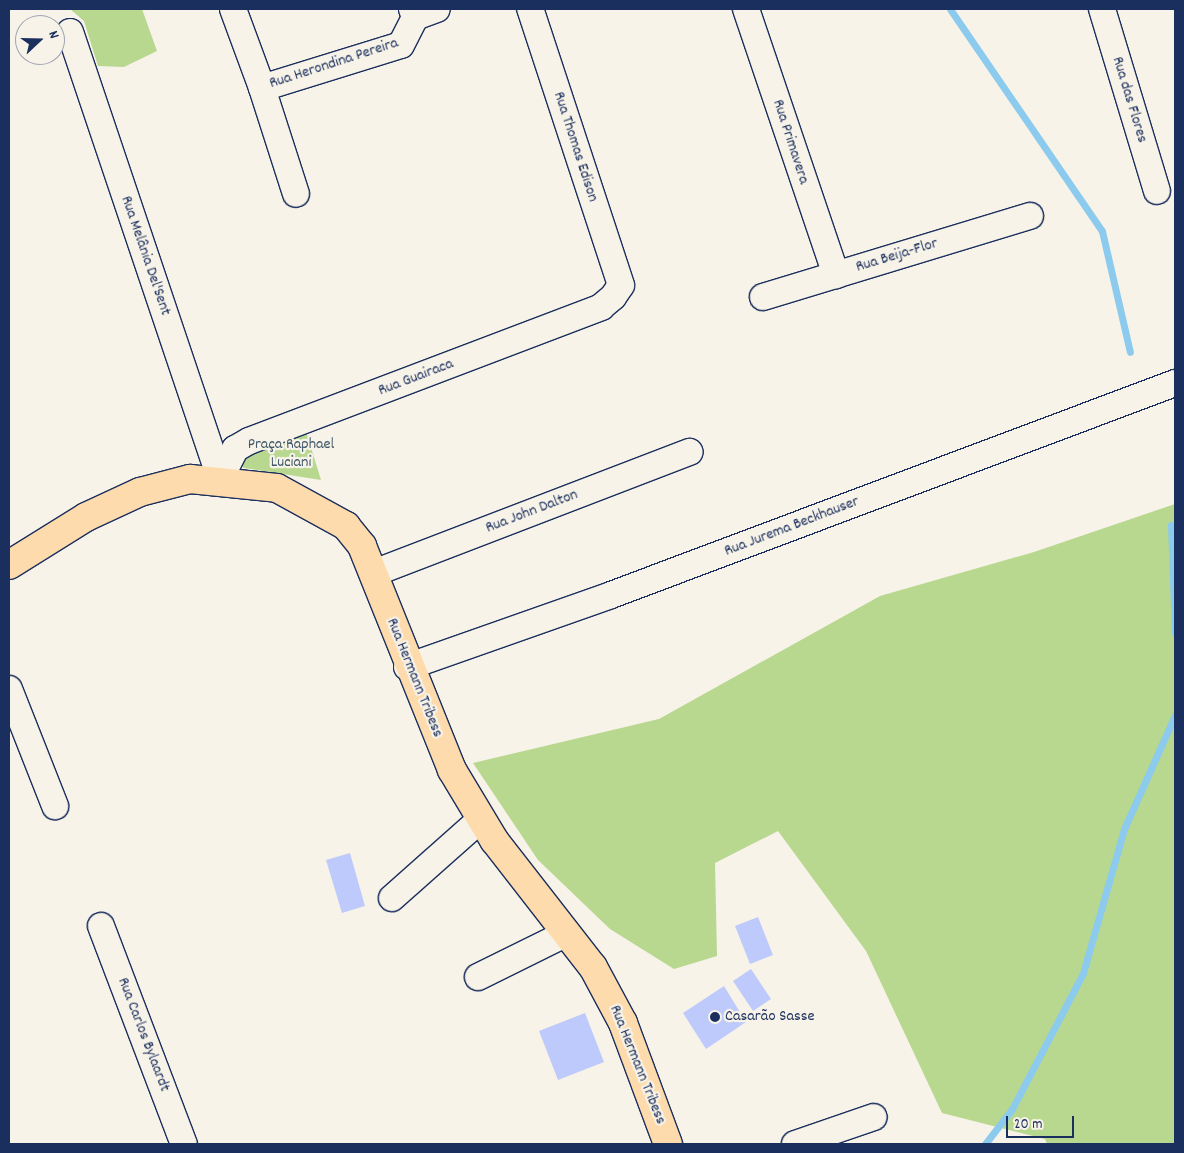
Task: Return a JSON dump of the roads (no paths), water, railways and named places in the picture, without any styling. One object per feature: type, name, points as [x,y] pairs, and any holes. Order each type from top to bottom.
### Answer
[{"type":"main road","name":"Rua Hermann Tribess","points":[[11,558],[86,517],[140,492],[190,479],[220,479],[277,488],[317,508],[346,526],[362,546],[374,573],[408,667],[452,770],[481,818],[593,967],[623,1023],[667,1144]]},
{"type":"street","name":"Rua Herondina Pereira","points":[[233,9],[262,88],[401,45],[422,11]]},
{"type":"street","name":"Rua Thomas Edison","points":[[530,9],[621,285]]},
{"type":"street","name":"Rua Primavera","points":[[746,9],[836,275]]},
{"type":"street","name":"Rua das Flores","points":[[1102,9],[1157,191]]},
{"type":"street","name":"Rua Melânia Del'Sent","points":[[70,32],[220,479]]},
{"type":"street","points":[[262,88],[296,194]]},
{"type":"street","name":"Rua Beija-Flor","points":[[763,297],[1030,216]]},
{"type":"street","name":"Rua Guairaca","points":[[220,479],[235,449],[249,441],[601,307],[621,285]]},
{"type":"street","name":"Rua Jurema Beckhauser","points":[[408,667],[611,595],[1175,383]]},
{"type":"street","name":"Rua John Dalton","points":[[374,573],[690,452]]},
{"type":"street","points":[[9,689],[54,806]]},
{"type":"street","points":[[392,898],[481,818]]},
{"type":"street","name":"Rua Carlos Bylaardt","points":[[101,926],[184,1144]]},
{"type":"street","points":[[478,977],[567,933]]},
{"type":"street","points":[[795,1144],[874,1117]]},
{"type":"waterway","points":[[950,9],[1102,231],[1130,352]]},
{"type":"waterway","points":[[1171,525],[1175,633]]},
{"type":"waterway","points":[[985,1144],[1012,1109],[1083,973],[1124,829],[1175,715]]},
{"type":"place","name":"Casarão Sasse","points":[[715,1017]]},
{"type":"park label","name":"Praça Raphael Luciani","points":[[291,454]]}]
